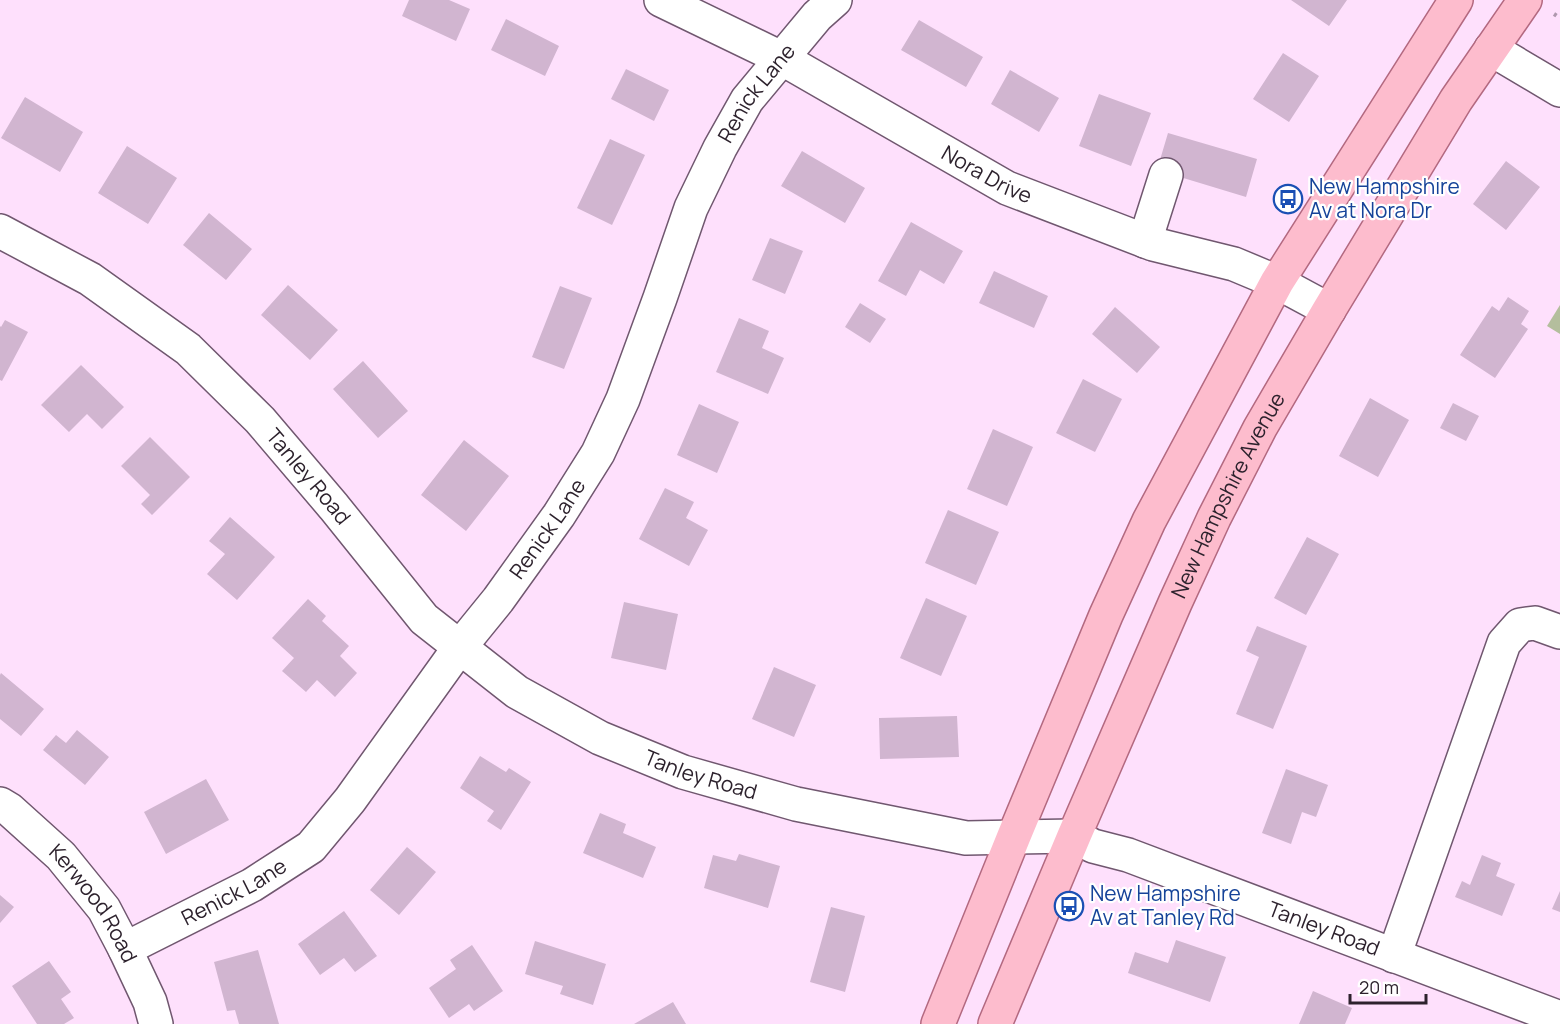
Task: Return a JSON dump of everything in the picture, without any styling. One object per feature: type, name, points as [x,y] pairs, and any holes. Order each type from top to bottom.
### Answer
[{"type":"main road","points":[[938,1024],[1106,615],[1149,521],[1277,282],[1456,0]]},
{"type":"main road","name":"New Hampshire Avenue","points":[[996,1024],[1175,603],[1214,518],[1260,428],[1456,100],[1525,0]]},
{"type":"street","name":"Nora Drive","points":[[661,0],[781,58],[1007,188],[1145,241],[1234,264],[1277,282],[1329,310]]},
{"type":"street","name":"Renick Lane","points":[[125,949],[252,885],[311,847],[350,800],[459,648],[498,600],[559,515],[598,453],[623,399],[691,208],[720,148],[747,100],[817,16],[835,0]]},
{"type":"street","points":[[1491,49],[1560,90]]},
{"type":"street","points":[[1145,241],[1166,174]]},
{"type":"street","name":"Tanley Road","points":[[0,231],[90,279],[188,349],[260,420],[424,619],[518,692],[600,738],[683,772],[796,804],[966,838],[1074,836],[1093,846],[1128,855],[1560,1018]]},
{"type":"street","points":[[1394,956],[1504,643],[1520,625],[1535,623],[1560,632]]},
{"type":"street","name":"Kerwood Road","points":[[0,804],[10,810],[61,856],[104,909],[150,1002],[156,1024]]},
{"type":"path","points":[[1554,14],[1560,18]]},
{"type":"green space","points":[[1560,305],[1560,334],[1547,326]]},
{"type":"building","points":[[409,0],[449,0],[470,9],[456,41],[402,16]]},
{"type":"building","points":[[1291,0],[1347,0],[1329,26]]},
{"type":"building","points":[[506,19],[559,46],[545,76],[491,50]]},
{"type":"building","points":[[919,20],[983,57],[966,87],[901,50]]},
{"type":"building","points":[[1283,53],[1319,76],[1289,122],[1253,99]]},
{"type":"building","points":[[626,69],[669,90],[654,121],[611,99]]},
{"type":"building","points":[[1010,70],[1059,98],[1039,132],[991,104]]},
{"type":"building","points":[[1099,94],[1151,113],[1131,166],[1079,146]]},
{"type":"building","points":[[25,97],[83,132],[60,172],[1,138]]},
{"type":"building","points":[[1168,133],[1257,159],[1246,197],[1157,170]]},
{"type":"building","points":[[610,139],[645,155],[612,225],[577,208]]},
{"type":"building","points":[[127,146],[177,178],[148,224],[98,193]]},
{"type":"building","points":[[802,151],[865,188],[845,223],[781,186]]},
{"type":"building","points":[[1506,161],[1540,187],[1506,230],[1473,204]]},
{"type":"building","points":[[209,213],[252,249],[226,280],[183,245]]},
{"type":"building","points":[[911,222],[963,251],[944,284],[920,270],[906,296],[878,281]]},
{"type":"building","points":[[770,238],[803,251],[785,294],[752,280]]},
{"type":"building","points":[[994,271],[1048,296],[1034,328],[979,303]]},
{"type":"building","points":[[288,285],[338,330],[310,360],[261,315]]},
{"type":"building","points":[[560,286],[592,298],[564,369],[532,357]]},
{"type":"building","points":[[1508,297],[1529,311],[1521,324],[1528,329],[1495,378],[1460,355],[1492,306],[1499,311]]},
{"type":"building","points":[[860,303],[886,319],[870,343],[845,327]]},
{"type":"building","points":[[1115,307],[1160,347],[1137,373],[1092,334]]},
{"type":"building","points":[[739,318],[769,331],[762,348],[784,358],[768,394],[716,372]]},
{"type":"building","points":[[5,320],[28,332],[2,381],[0,380],[0,326]]},
{"type":"building","points":[[363,361],[408,411],[378,438],[333,389]]},
{"type":"building","points":[[81,365],[124,407],[102,429],[87,414],[69,432],[41,405]]},
{"type":"building","points":[[1083,379],[1122,399],[1095,452],[1056,433]]},
{"type":"building","points":[[1370,398],[1409,420],[1378,477],[1339,456]]},
{"type":"building","points":[[1453,403],[1479,416],[1466,441],[1440,428]]},
{"type":"building","points":[[699,404],[739,422],[717,473],[677,455]]},
{"type":"building","points":[[993,429],[1033,447],[1007,506],[967,489]]},
{"type":"building","points":[[150,437],[190,477],[152,515],[141,504],[150,495],[121,466]]},
{"type":"building","points":[[464,440],[509,476],[466,531],[421,495]]},
{"type":"building","points":[[665,488],[694,502],[686,518],[708,530],[689,566],[639,539]]},
{"type":"building","points":[[948,510],[999,532],[976,585],[925,563]]},
{"type":"building","points":[[230,517],[275,557],[237,600],[207,574],[225,554],[209,541]]},
{"type":"building","points":[[1307,537],[1339,554],[1306,615],[1274,598]]},
{"type":"building","points":[[926,598],[967,616],[941,676],[900,658]]},
{"type":"building","points":[[308,599],[326,616],[322,621],[349,646],[340,656],[357,673],[335,697],[317,680],[306,692],[282,671],[294,658],[272,638]]},
{"type":"building","points":[[624,602],[678,614],[666,670],[611,658]]},
{"type":"building","points":[[1257,626],[1307,646],[1273,729],[1236,714],[1259,657],[1246,651]]},
{"type":"building","points":[[774,667],[816,685],[794,737],[752,719]]},
{"type":"building","points":[[1,673],[44,709],[21,736],[0,719]]},
{"type":"building","points":[[957,716],[959,757],[880,759],[879,718]]},
{"type":"building","points":[[77,730],[109,757],[85,785],[43,750],[56,735],[66,743]]},
{"type":"building","points":[[480,756],[506,772],[509,768],[531,782],[501,830],[487,821],[494,811],[460,788]]},
{"type":"building","points":[[1286,769],[1328,785],[1316,817],[1302,812],[1291,844],[1262,833]]},
{"type":"building","points":[[206,779],[229,820],[166,854],[144,812]]},
{"type":"building","points":[[600,813],[626,824],[623,833],[656,847],[643,878],[583,853]]},
{"type":"building","points":[[407,847],[436,872],[399,915],[370,890]]},
{"type":"building","points":[[739,854],[780,866],[768,908],[704,888],[713,855],[736,861]]},
{"type":"building","points":[[1482,855],[1501,863],[1496,876],[1515,884],[1502,916],[1455,897],[1462,881],[1470,885]]},
{"type":"building","points":[[1560,891],[1560,912],[1552,909]]},
{"type":"building","points":[[0,895],[14,907],[0,923]]},
{"type":"building","points":[[831,907],[865,916],[845,992],[810,982]]},
{"type":"building","points":[[344,911],[377,956],[355,972],[344,958],[320,975],[298,944]]},
{"type":"building","points":[[1176,940],[1226,957],[1210,1002],[1128,973],[1135,952],[1168,963]]},
{"type":"building","points":[[535,941],[606,964],[593,1005],[560,994],[563,986],[525,974]]},
{"type":"building","points":[[472,945],[503,991],[474,1011],[469,1004],[449,1018],[429,988],[456,969],[450,960]]},
{"type":"building","points":[[258,950],[279,1024],[239,1024],[235,1010],[227,1011],[214,962]]},
{"type":"building","points":[[49,961],[71,992],[61,999],[74,1018],[64,1024],[37,1024],[12,986]]},
{"type":"building","points":[[1313,991],[1352,1008],[1345,1024],[1299,1024]]},
{"type":"building","points":[[673,1002],[686,1024],[634,1024]]},
{"type":"place","name":"New Hampshire Av at Nora Dr","points":[[1288,199]]},
{"type":"place","name":"New Hampshire Av at Tanley Rd","points":[[1069,906]]}]
